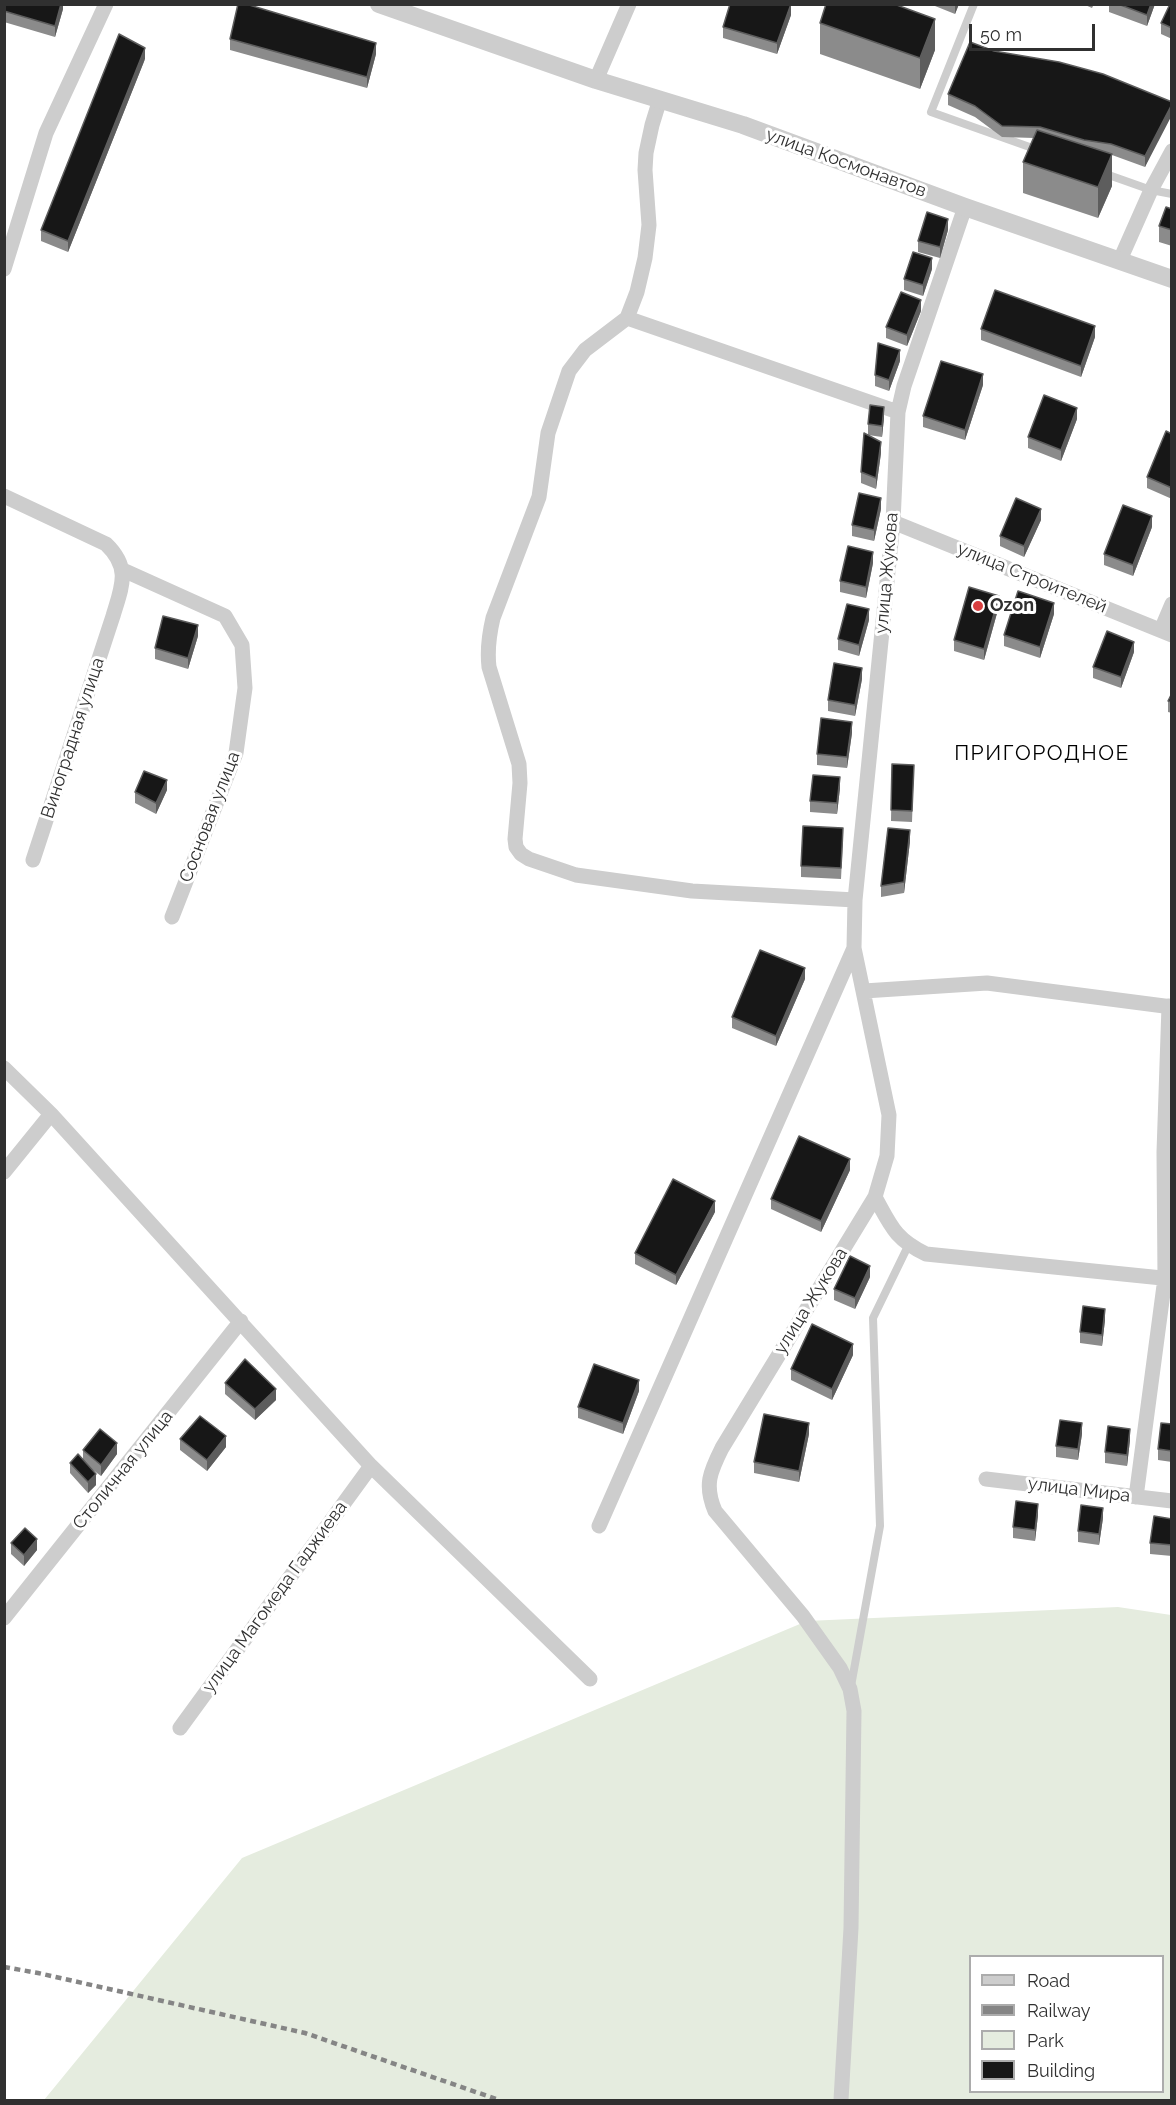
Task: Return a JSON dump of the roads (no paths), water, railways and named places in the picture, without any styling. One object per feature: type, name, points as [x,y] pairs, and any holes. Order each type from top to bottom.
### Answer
[{"type":"street","points":[[6,260],[46,133],[106,4]]},
{"type":"street","name":"улица Космонавтов","points":[[379,4],[596,80],[743,125],[965,207],[1172,279]]},
{"type":"street","points":[[596,80],[629,4]]},
{"type":"street","points":[[660,99],[645,162],[649,225],[645,258],[637,292],[627,318],[585,350],[569,371],[548,433],[539,497],[489,635],[487,651],[489,668],[519,764],[516,847],[529,860],[576,875],[692,891],[855,900]]},
{"type":"street","points":[[1120,260],[1151,190],[1172,151]]},
{"type":"street","name":"улица Жукова","points":[[850,1689],[840,1668],[803,1616],[715,1511],[710,1499],[708,1484],[712,1468],[722,1448],[875,1197],[887,1156],[889,1114],[854,948],[855,900],[892,522],[898,412],[904,386],[965,207]]},
{"type":"street","points":[[627,318],[898,412]]},
{"type":"street","points":[[4,496],[106,544],[117,554],[123,570]]},
{"type":"street","name":"улица Строителей","points":[[892,522],[1166,633]]},
{"type":"street","name":"Виноградная улица","points":[[33,860],[113,616],[121,589],[123,570]]},
{"type":"street","name":"Сосновая улица","points":[[123,570],[225,616],[242,645],[245,688],[236,753],[172,917]]},
{"type":"street","points":[[1166,633],[1172,604]]},
{"type":"street","name":"улица Жукова","points":[[599,1526],[854,948]]},
{"type":"street","points":[[864,991],[987,983],[1170,1007],[1168,1279],[1136,1497]]},
{"type":"street","points":[[4,1068],[51,1114],[371,1466],[590,1679]]},
{"type":"street","points":[[4,1172],[51,1114]]},
{"type":"street","points":[[875,1197],[894,1231],[908,1246],[926,1254],[1168,1279]]},
{"type":"street","name":"Столичная улица","points":[[4,1618],[241,1321]]},
{"type":"street","name":"улица Магомеда Гаджиева","points":[[180,1728],[371,1466]]},
{"type":"street","name":"улица Мира","points":[[986,1479],[1172,1501]]},
{"type":"street","points":[[842,2100],[851,1928],[854,1711],[850,1689]]},
{"type":"lane","points":[[974,4],[931,112],[1045,152]]},
{"type":"lane","points":[[1098,171],[1151,190],[1172,194]]},
{"type":"lane","points":[[850,1689],[880,1526],[873,1318],[908,1246]]},
{"type":"railway","points":[[4,1967],[305,2033],[499,2100]]},
{"type":"place","name":"Ozon","points":[[978,606]]},
{"type":"district","name":"ПРИГОРОДНОЕ","points":[[1042,754]]}]
